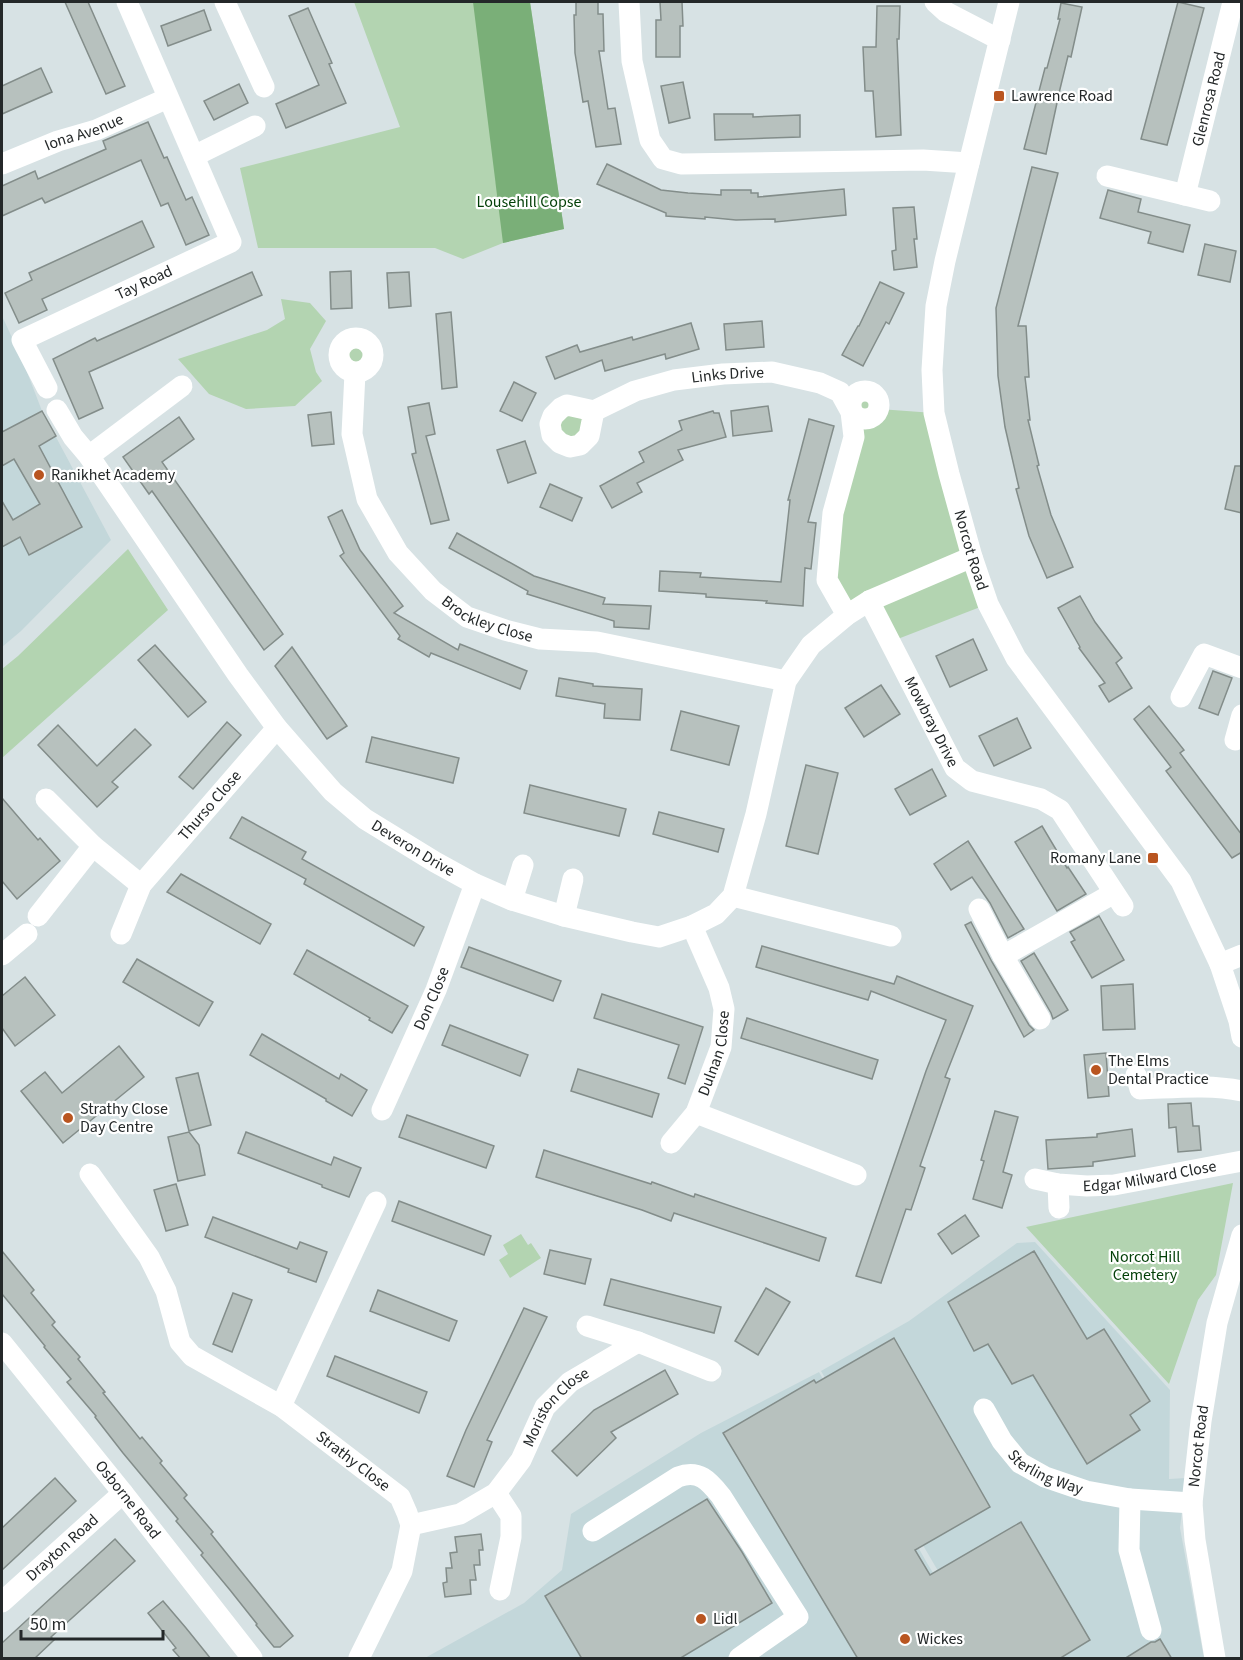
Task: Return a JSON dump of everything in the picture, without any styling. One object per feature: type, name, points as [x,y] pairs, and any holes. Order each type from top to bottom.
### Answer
[{"type":"street","name":"Tay Road","points":[[47,388],[22,340],[231,243],[127,2]]},
{"type":"street","points":[[225,2],[264,87]]},
{"type":"street","points":[[629,2],[632,61],[650,140],[663,159],[681,164],[923,160],[969,163]]},
{"type":"street","points":[[935,2],[946,12],[1000,40]]},
{"type":"street","name":"Norcot Road","points":[[1009,2],[936,306],[932,370],[934,413],[948,474],[988,604],[1016,658],[1181,881],[1220,963],[1242,1037]]},
{"type":"street","name":"Glenrosa Road","points":[[1185,195],[1233,2]]},
{"type":"street","name":"Iona Avenue","points":[[2,164],[58,141],[96,130],[168,98]]},
{"type":"street","points":[[194,156],[255,126]]},
{"type":"street","points":[[1107,176],[1210,201]]},
{"type":"street","name":"Links Drive","points":[[594,411],[635,391],[674,380],[723,374],[772,372],[820,382],[840,392],[851,412],[854,437],[833,513],[827,580],[848,615]]},
{"type":"street","name":"Brockley Close","points":[[355,373],[352,434],[367,499],[398,553],[433,591],[467,617],[540,639],[597,642],[783,690]]},
{"type":"street","points":[[88,456],[182,386]]},
{"type":"street","name":"Deveron Drive","points":[[57,410],[73,437],[277,728],[333,792],[365,819],[435,862],[476,884],[513,900],[564,916],[632,932],[659,937],[692,926],[716,914],[733,896]]},
{"type":"street","points":[[891,936],[733,896],[756,814],[783,690],[811,645],[869,601],[972,557]]},
{"type":"street","name":"Mowbray Drive","points":[[869,601],[955,768],[972,781],[1041,799],[1060,810],[1118,900],[1003,956]]},
{"type":"street","points":[[1181,697],[1204,654],[1242,668]]},
{"type":"street","points":[[1235,740],[1242,715]]},
{"type":"street","name":"Thurso Close","points":[[121,934],[141,885],[277,728]]},
{"type":"street","points":[[46,799],[93,846],[141,885]]},
{"type":"street","points":[[38,916],[93,846]]},
{"type":"street","points":[[513,900],[523,865]]},
{"type":"street","points":[[564,916],[573,879]]},
{"type":"street","name":"Don Close","points":[[382,1110],[436,990],[476,884]]},
{"type":"street","points":[[978,909],[1040,1019]]},
{"type":"street","name":"Dulnan Close","points":[[671,1143],[696,1113],[721,1047],[724,1009],[720,988],[692,926]]},
{"type":"street","points":[[2,955],[27,934]]},
{"type":"street","points":[[1220,963],[1242,955]]},
{"type":"street","points":[[1136,1075],[1140,1089],[1204,1087],[1242,1091]]},
{"type":"street","name":"Dulnan Close","points":[[696,1113],[856,1175]]},
{"type":"street","name":"Edgar Milward Close","points":[[1035,1179],[1058,1184],[1114,1185],[1242,1161]]},
{"type":"street","name":"Strathy Close","points":[[90,1174],[149,1257],[166,1291],[180,1342],[192,1356],[281,1406],[400,1497],[411,1525]]},
{"type":"street","points":[[1058,1184],[1059,1208]]},
{"type":"street","points":[[281,1406],[376,1202]]},
{"type":"street","name":"Norcot Road","points":[[1215,1659],[1195,1540],[1192,1503],[1200,1421],[1217,1323],[1242,1235]]},
{"type":"street","points":[[587,1326],[638,1342],[711,1371]]},
{"type":"street","name":"Moriston Close","points":[[411,1525],[460,1514],[496,1493],[521,1460],[545,1407],[570,1382],[638,1342]]},
{"type":"street","name":"Osborne Road","points":[[2,1343],[123,1492],[252,1659]]},
{"type":"street","name":"Sterling Way","points":[[984,1409],[1002,1442],[1020,1463],[1045,1477],[1086,1491],[1130,1499],[1192,1503]]},
{"type":"street","points":[[593,1531],[678,1477],[692,1474],[702,1476],[709,1481],[721,1496],[798,1617],[739,1659]]},
{"type":"street","name":"Drayton Road","points":[[2,1602],[123,1492]]},
{"type":"street","points":[[496,1493],[511,1516],[511,1537],[500,1590]]},
{"type":"street","points":[[1130,1499],[1129,1550],[1151,1630]]},
{"type":"street","points":[[359,1659],[402,1571],[411,1525]]},
{"type":"shaded area","name":"Ranikhet Academy","points":[[2,316],[42,411],[111,540],[21,631],[2,647]]},
{"type":"shaded area","points":[[1035,1242],[1170,1390],[1169,1479],[1186,1478],[1180,1528],[1204,1658],[989,1658],[821,1371],[909,1321],[1017,1243]]},
{"type":"shaded area","points":[[819,1372],[927,1563],[985,1658],[425,1658],[524,1603],[562,1570],[571,1514],[701,1433]]},
{"type":"green space","points":[[354,2],[530,2],[564,229],[503,243],[463,259],[435,248],[258,248],[240,168],[400,127]]},
{"type":"green space","name":"Lousehill Copse","points":[[473,2],[530,2],[564,229],[503,243]]},
{"type":"green space","points":[[281,299],[310,303],[326,321],[310,349],[316,372],[322,381],[295,406],[246,409],[209,394],[178,359],[267,330],[285,319]]},
{"type":"green space","points":[[356,338],[368,343],[373,355],[368,367],[356,372],[344,367],[339,355],[344,343]]},
{"type":"green space","points":[[858,391],[871,391],[878,398],[879,409],[934,413],[988,604],[890,642],[869,602],[847,615],[827,580],[851,399]]},
{"type":"green space","points":[[594,411],[570,447],[553,416]]},
{"type":"green space","points":[[128,549],[168,610],[2,758],[2,669]]},
{"type":"green space","name":"Norcot Hill Cemetery","points":[[1233,1183],[1216,1275],[1198,1300],[1169,1384],[1026,1227]]},
{"type":"green space","points":[[521,1234],[528,1245],[531,1243],[541,1258],[510,1278],[499,1260],[508,1254],[503,1245]]},
{"type":"building","points":[[65,2],[88,2],[125,86],[106,94]]},
{"type":"building","points":[[576,2],[598,2],[598,14],[603,14],[604,51],[599,51],[608,109],[615,108],[621,144],[596,147],[588,101],[583,102],[575,53]]},
{"type":"building","points":[[660,2],[682,2],[683,26],[680,26],[680,57],[656,57],[656,20],[661,20]]},
{"type":"building","points":[[1178,2],[1204,8],[1167,145],[1141,139]]},
{"type":"building","points":[[1061,3],[1082,7],[1071,57],[1068,56],[1046,154],[1024,149],[1060,19],[1058,19]]},
{"type":"building","points":[[877,6],[900,6],[899,39],[897,39],[901,135],[876,137],[873,91],[865,91],[863,47],[876,47]]},
{"type":"building","points":[[308,8],[332,63],[329,64],[346,103],[286,128],[276,104],[319,85],[289,16]]},
{"type":"building","points":[[204,10],[211,30],[168,46],[161,26]]},
{"type":"building","points":[[41,68],[52,92],[2,114],[2,86]]},
{"type":"building","points":[[683,82],[690,118],[669,123],[661,86]]},
{"type":"building","points":[[239,84],[248,103],[214,120],[204,101]]},
{"type":"building","points":[[714,114],[753,114],[753,117],[800,115],[800,137],[715,140]]},
{"type":"building","points":[[148,122],[186,200],[192,197],[209,235],[186,245],[168,203],[161,206],[141,160],[45,203],[42,198],[2,216],[2,186],[35,171],[38,179],[106,149],[103,141]]},
{"type":"building","points":[[607,164],[661,190],[688,193],[721,195],[721,190],[751,190],[751,193],[758,193],[758,197],[844,189],[846,215],[775,222],[775,219],[736,220],[666,216],[666,213],[597,184]]},
{"type":"building","points":[[1032,167],[1058,173],[1018,326],[1026,326],[1029,377],[1025,377],[1030,420],[1028,420],[1039,465],[1037,466],[1051,515],[1073,567],[1047,578],[1029,536],[1016,489],[1019,488],[1005,427],[998,376],[996,308]]},
{"type":"building","points":[[1108,190],[1141,199],[1138,212],[1190,225],[1183,252],[1148,243],[1151,232],[1100,218]]},
{"type":"building","points":[[914,207],[917,267],[894,270],[892,251],[896,250],[893,208]]},
{"type":"building","points":[[142,221],[154,247],[42,299],[47,310],[19,323],[5,293],[32,280],[29,273]]},
{"type":"building","points":[[1205,244],[1236,251],[1230,282],[1198,275]]},
{"type":"building","points":[[351,271],[352,308],[331,309],[330,272]]},
{"type":"building","points":[[252,272],[262,295],[89,372],[103,408],[79,419],[53,359],[95,338],[97,341]]},
{"type":"building","points":[[409,272],[411,306],[389,308],[387,273]]},
{"type":"building","points":[[880,282],[904,293],[889,324],[886,322],[863,366],[842,355]]},
{"type":"building","points":[[451,312],[457,387],[442,389],[436,314]]},
{"type":"building","points":[[762,321],[764,347],[726,350],[724,324]]},
{"type":"building","points":[[691,323],[699,349],[666,359],[665,354],[605,371],[602,360],[555,379],[546,357],[577,345],[580,352]]},
{"type":"building","points":[[514,382],[536,393],[522,421],[500,411]]},
{"type":"building","points":[[429,403],[435,434],[426,436],[449,520],[431,524],[412,454],[416,453],[408,407]]},
{"type":"building","points":[[768,406],[772,431],[733,436],[731,411]]},
{"type":"building","points":[[42,411],[56,436],[39,446],[82,527],[29,555],[20,537],[2,547],[2,501],[13,520],[40,504],[14,459],[2,466],[2,432]]},
{"type":"building","points":[[713,411],[719,413],[726,437],[678,450],[683,460],[637,483],[642,492],[612,508],[600,486],[644,462],[639,452],[682,430],[679,421]]},
{"type":"building","points":[[331,412],[334,444],[312,446],[308,415]]},
{"type":"building","points":[[179,417],[194,439],[162,462],[283,634],[264,650],[152,491],[149,494],[123,457]]},
{"type":"building","points":[[809,419],[834,426],[808,522],[816,523],[811,569],[805,568],[803,606],[706,597],[706,594],[659,591],[660,571],[701,573],[700,577],[781,582],[790,500],[788,500]]},
{"type":"building","points":[[525,441],[536,473],[508,483],[497,450]]},
{"type":"building","points":[[1235,466],[1242,466],[1242,513],[1225,509]]},
{"type":"building","points":[[550,484],[582,498],[572,521],[540,507]]},
{"type":"building","points":[[342,510],[360,550],[403,606],[394,613],[458,650],[460,644],[527,671],[520,689],[431,653],[429,657],[398,639],[400,636],[340,556],[344,553],[328,517]]},
{"type":"building","points":[[457,533],[534,576],[605,598],[603,604],[651,606],[649,629],[614,627],[614,621],[527,594],[528,591],[449,548]]},
{"type":"building","points":[[1080,596],[1095,622],[1122,658],[1116,663],[1132,688],[1109,702],[1099,686],[1105,683],[1079,648],[1058,608]]},
{"type":"building","points":[[973,639],[987,670],[950,687],[936,656]]},
{"type":"building","points":[[155,645],[206,702],[188,717],[138,660]]},
{"type":"building","points":[[292,647],[347,726],[327,739],[275,666]]},
{"type":"building","points":[[1213,671],[1232,678],[1218,715],[1199,708]]},
{"type":"building","points":[[559,678],[593,684],[593,686],[642,689],[640,720],[604,718],[605,704],[556,696]]},
{"type":"building","points":[[881,685],[900,714],[864,737],[845,708]]},
{"type":"building","points":[[1149,706],[1184,750],[1180,753],[1242,835],[1242,852],[1232,858],[1166,771],[1171,767],[1134,719]]},
{"type":"building","points":[[681,711],[739,726],[729,765],[671,750]]},
{"type":"building","points":[[1017,718],[1031,748],[994,766],[979,736]]},
{"type":"building","points":[[227,722],[241,735],[193,789],[179,777]]},
{"type":"building","points":[[58,725],[97,766],[135,729],[151,745],[112,782],[118,787],[97,807],[38,745]]},
{"type":"building","points":[[372,737],[459,758],[453,783],[366,762]]},
{"type":"building","points":[[806,765],[838,773],[818,854],[786,846]]},
{"type":"building","points":[[932,769],[946,796],[910,815],[895,789]]},
{"type":"building","points":[[530,785],[626,809],[619,836],[524,813]]},
{"type":"building","points":[[2,798],[38,840],[40,838],[60,861],[17,899],[2,881]]},
{"type":"building","points":[[659,812],[724,829],[718,852],[653,834]]},
{"type":"building","points":[[242,817],[306,852],[302,859],[424,927],[414,946],[304,884],[306,879],[230,838]]},
{"type":"building","points":[[1042,826],[1067,868],[1086,894],[1057,911],[1015,842]]},
{"type":"building","points":[[968,841],[1024,929],[1008,938],[990,903],[972,877],[951,890],[934,864]]},
{"type":"building","points":[[181,874],[271,924],[260,944],[167,892]]},
{"type":"building","points":[[1099,916],[1124,960],[1092,978],[1071,942],[1075,940],[1070,932]]},
{"type":"building","points":[[971,922],[992,962],[1034,1030],[1024,1037],[965,925]]},
{"type":"building","points":[[762,946],[894,984],[897,976],[973,1006],[945,1077],[950,1079],[920,1166],[925,1168],[911,1210],[906,1209],[881,1283],[856,1276],[926,1071],[946,1020],[871,991],[868,1000],[756,967]]},
{"type":"building","points":[[469,947],[561,981],[553,1001],[461,967]]},
{"type":"building","points":[[307,950],[408,1006],[392,1033],[294,974]]},
{"type":"building","points":[[1034,953],[1068,1010],[1053,1019],[1021,961]]},
{"type":"building","points":[[137,959],[213,1002],[199,1026],[123,982]]},
{"type":"building","points":[[25,977],[55,1015],[15,1046],[2,1028],[2,996]]},
{"type":"building","points":[[1133,984],[1135,1029],[1103,1030],[1101,986]]},
{"type":"building","points":[[602,994],[703,1027],[685,1084],[668,1078],[679,1045],[594,1018]]},
{"type":"building","points":[[747,1018],[878,1060],[872,1079],[741,1038]]},
{"type":"building","points":[[450,1025],[528,1055],[520,1076],[442,1045]]},
{"type":"building","points":[[262,1034],[339,1079],[341,1074],[367,1090],[352,1116],[250,1055]]},
{"type":"building","name":"Strathy Close Day Centre","points":[[119,1046],[144,1077],[63,1143],[21,1091],[45,1072],[62,1093]]},
{"type":"building","name":"The Elms Dental Practice","points":[[1106,1053],[1109,1096],[1088,1098],[1084,1055]]},
{"type":"building","points":[[578,1069],[659,1094],[652,1117],[571,1091]]},
{"type":"building","points":[[198,1073],[211,1125],[189,1131],[176,1078]]},
{"type":"building","points":[[1191,1103],[1193,1126],[1199,1126],[1201,1150],[1178,1152],[1176,1127],[1169,1128],[1168,1104]]},
{"type":"building","points":[[995,1111],[1018,1117],[1003,1172],[1012,1175],[1002,1208],[973,1199]]},
{"type":"building","points":[[407,1115],[494,1146],[486,1168],[399,1137]]},
{"type":"building","points":[[1132,1129],[1135,1156],[1093,1162],[1093,1166],[1048,1169],[1046,1140],[1097,1137],[1097,1134]]},
{"type":"building","points":[[189,1132],[199,1145],[205,1175],[178,1181],[168,1137]]},
{"type":"building","points":[[246,1132],[331,1165],[334,1157],[361,1168],[349,1197],[238,1153]]},
{"type":"building","points":[[544,1150],[694,1197],[695,1194],[826,1238],[819,1261],[674,1213],[671,1221],[536,1177]]},
{"type":"building","points":[[176,1184],[188,1225],[166,1231],[154,1190]]},
{"type":"building","points":[[399,1201],[491,1236],[484,1255],[392,1221]]},
{"type":"building","points":[[965,1215],[979,1236],[952,1254],[938,1234]]},
{"type":"building","points":[[213,1217],[297,1249],[300,1242],[327,1252],[316,1282],[288,1272],[289,1269],[205,1237]]},
{"type":"building","points":[[550,1250],[591,1259],[585,1284],[544,1274]]},
{"type":"building","points":[[2,1251],[34,1290],[31,1293],[55,1322],[52,1325],[80,1357],[78,1359],[105,1392],[103,1393],[140,1439],[142,1437],[162,1461],[160,1463],[187,1495],[184,1498],[293,1636],[280,1647],[274,1647],[256,1625],[201,1555],[203,1553],[176,1521],[178,1519],[67,1382],[71,1379],[2,1294]]},
{"type":"building","points":[[1034,1251],[1087,1339],[1104,1329],[1150,1401],[1130,1415],[1140,1430],[1087,1464],[1033,1375],[1012,1384],[988,1344],[974,1351],[948,1302]]},
{"type":"building","points":[[611,1279],[721,1307],[714,1333],[604,1305]]},
{"type":"building","points":[[766,1288],[790,1302],[758,1355],[735,1341]]},
{"type":"building","points":[[378,1290],[457,1321],[449,1341],[370,1311]]},
{"type":"building","points":[[233,1293],[252,1300],[232,1352],[213,1344]]},
{"type":"building","points":[[524,1308],[547,1317],[487,1440],[492,1442],[474,1487],[447,1476],[466,1430]]},
{"type":"building","points":[[894,1338],[990,1507],[915,1550],[930,1575],[1021,1522],[1090,1640],[1059,1659],[858,1659],[723,1433],[814,1380],[816,1383]]},
{"type":"building","points":[[335,1356],[427,1392],[419,1413],[327,1376]]},
{"type":"building","points":[[665,1370],[678,1394],[611,1432],[616,1438],[577,1476],[552,1451],[594,1410]]},
{"type":"building","points":[[55,1478],[76,1501],[2,1570],[2,1528]]},
{"type":"building","points":[[707,1499],[772,1603],[679,1659],[582,1659],[545,1596]]},
{"type":"building","points":[[481,1534],[483,1550],[479,1550],[480,1565],[474,1565],[476,1580],[470,1580],[471,1594],[445,1597],[443,1583],[447,1582],[446,1568],[452,1568],[450,1553],[457,1552],[455,1537]]},
{"type":"building","points":[[115,1539],[135,1561],[51,1637],[54,1640],[34,1659],[2,1659],[2,1643]]},
{"type":"building","points":[[163,1601],[211,1659],[181,1659],[173,1650],[176,1648],[148,1613]]},
{"type":"building","points":[[1160,1639],[1172,1659],[1124,1659],[1151,1642]]},
{"type":"place","name":"Lawrence Road","points":[[999,96]]},
{"type":"place","name":"Ranikhet Academy","points":[[39,475]]},
{"type":"place","name":"Romany Lane","points":[[1153,858]]},
{"type":"place","name":"The Elms Dental Practice","points":[[1096,1070]]},
{"type":"place","name":"Strathy Close Day Centre","points":[[68,1118]]},
{"type":"place","name":"Lidl","points":[[701,1619]]},
{"type":"place","name":"Wickes","points":[[905,1639]]}]
